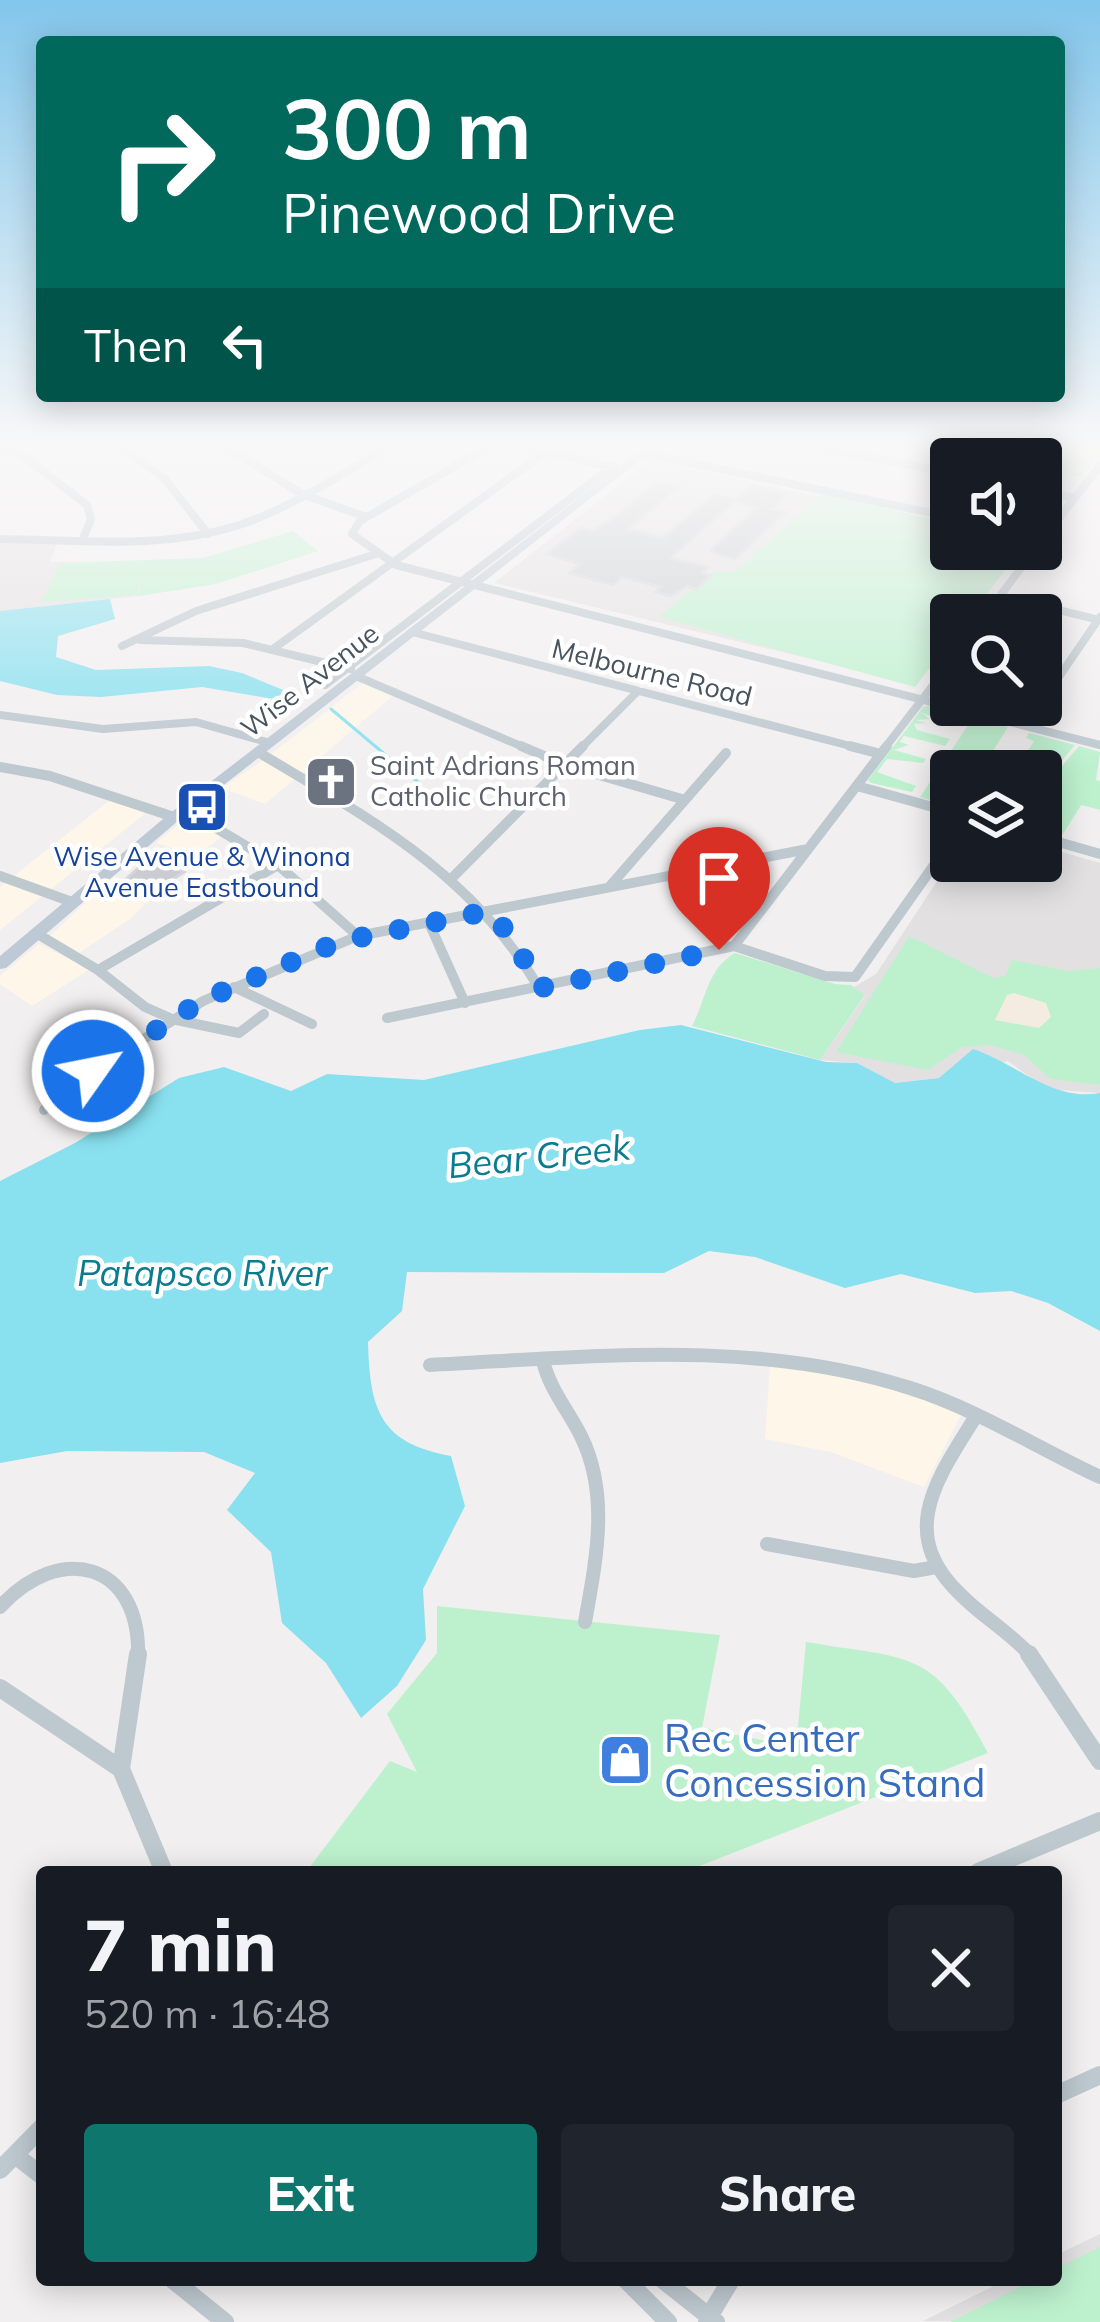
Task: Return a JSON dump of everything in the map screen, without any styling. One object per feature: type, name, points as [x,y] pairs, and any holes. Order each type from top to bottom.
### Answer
[{"type":"main road","name":"Wise Avenue","points":[[0,964],[179,813],[507,552]]},
{"type":"street","points":[[273,649],[406,552]]},
{"type":"street","points":[[122,646],[196,611],[376,554],[390,564],[465,585],[930,700]]},
{"type":"street","name":"Wise Avenue","points":[[325,685],[354,672],[465,585]]},
{"type":"street","points":[[1062,610],[1100,618],[1062,672]]},
{"type":"street","name":"Melbourne Road","points":[[412,632],[881,754]]},
{"type":"street","points":[[139,640],[236,642],[354,672],[565,765],[685,800]]},
{"type":"street","points":[[734,946],[930,690]]},
{"type":"street","points":[[451,879],[638,691]]},
{"type":"street","points":[[0,715],[103,729],[196,722],[264,747],[368,815],[489,911],[514,940],[539,988]]},
{"type":"street","points":[[1025,726],[1100,746]]},
{"type":"street","points":[[610,886],[726,753]]},
{"type":"street","points":[[0,767],[36,772],[179,813],[278,865],[358,936]]},
{"type":"street","points":[[857,786],[930,806]]},
{"type":"street","points":[[1062,843],[1100,854]]},
{"type":"street","points":[[44,1110],[58,1094],[172,1018],[234,986],[358,936],[808,849]]},
{"type":"street","points":[[98,970],[278,865]]},
{"type":"street","points":[[387,1018],[734,946],[825,976],[855,976],[866,968],[930,872]]},
{"type":"street","points":[[0,876],[72,902]]},
{"type":"street","points":[[429,923],[465,1004]]},
{"type":"street","points":[[36,933],[98,970],[145,1007],[172,1018],[239,1033],[264,1014]]},
{"type":"street","points":[[234,986],[312,1024]]},
{"type":"street","points":[[430,1365],[743,1355],[871,1376],[976,1416],[1100,1477]]},
{"type":"street","points":[[543,1361],[546,1380],[582,1437],[597,1480],[600,1528],[585,1622]]},
{"type":"street","points":[[976,1416],[926,1505],[924,1536],[936,1567],[959,1594],[1025,1650],[1100,1761]]},
{"type":"street","points":[[767,1544],[914,1571],[936,1567]]},
{"type":"street","points":[[0,1607],[34,1578],[67,1568],[101,1573],[129,1593],[139,1632],[121,1769],[161,1866]]},
{"type":"street","points":[[0,1688],[121,1769]]},
{"type":"street","points":[[992,1866],[1100,1821]]},
{"type":"street","points":[[1062,2092],[1100,2075]]},
{"type":"street","points":[[0,2170],[36,2133]]},
{"type":"street","points":[[15,2155],[36,2171]]},
{"type":"street","points":[[180,2286],[225,2322]]},
{"type":"street","points":[[632,2286],[668,2322]]},
{"type":"street","points":[[669,2286],[710,2320],[727,2286]]},
{"type":"shaded area","points":[[0,552],[54,552],[50,562],[141,562],[139,596],[0,611]]},
{"type":"shaded area","points":[[533,552],[930,552],[930,570],[951,570],[951,594],[930,594],[930,647],[907,682],[494,583]]},
{"type":"shaded area","points":[[364,682],[395,694],[302,773],[270,755]]},
{"type":"shaded area","points":[[263,760],[297,777],[265,804],[222,788]]},
{"type":"shaded area","points":[[110,800],[147,812],[0,930],[0,887]]},
{"type":"shaded area","points":[[185,819],[222,836],[198,856],[156,843]]},
{"type":"shaded area","points":[[1062,852],[1100,863],[1100,1093],[1046,1089],[1008,1061],[939,1078],[894,1083],[857,1063],[820,1060],[865,996],[854,987],[876,974],[937,882],[1062,882]]},
{"type":"shaded area","points":[[113,876],[159,890],[130,919],[79,953],[49,937]]},
{"type":"shaded area","points":[[39,944],[90,969],[32,1006],[0,984],[0,976]]},
{"type":"shaded area","points":[[770,1364],[882,1383],[962,1413],[924,1487],[831,1452],[765,1439]]},
{"type":"shaded area","points":[[1100,2234],[1100,2322],[923,2321],[994,2286],[1062,2286],[1062,2252]]},
{"type":"green space","points":[[222,552],[314,552],[216,584],[139,596],[140,568],[137,595],[42,602],[60,563],[203,558]]},
{"type":"green space","points":[[753,552],[930,552],[930,570],[1005,570],[987,594],[930,594],[930,667],[915,687],[659,617],[713,571],[734,572]]},
{"type":"green space","points":[[930,705],[930,715],[922,713],[929,719],[916,720],[926,723],[914,724],[917,730],[950,739],[945,746],[904,736],[900,742],[909,745],[894,750],[926,759],[923,763],[887,759],[877,772],[916,786],[912,792],[871,783],[868,780],[923,707]]},
{"type":"green space","points":[[968,726],[1008,727],[994,750],[952,750]]},
{"type":"green space","points":[[1029,733],[1075,745],[1062,760],[1062,750],[1028,750],[1034,741],[1026,738]]},
{"type":"green space","points":[[1079,746],[1100,752],[1096,780],[1100,781],[1100,810],[1081,805],[1063,834],[1062,834],[1062,766]]},
{"type":"green space","points":[[909,936],[993,978],[1005,976],[1012,960],[1068,971],[1100,968],[1100,1085],[1050,1079],[1024,1055],[990,1045],[962,1047],[928,1070],[836,1052]]},
{"type":"green space","points":[[735,953],[851,985],[865,995],[820,1060],[692,1026],[713,976]]},
{"type":"green space","points":[[437,1606],[720,1635],[702,1728],[796,1747],[806,1642],[872,1652],[897,1657],[935,1676],[952,1694],[988,1753],[699,1866],[311,1866],[390,1761],[417,1772],[387,1714],[437,1653]]},
{"type":"green space","points":[[1100,2247],[1100,2322],[950,2322],[1022,2286],[1062,2286],[1062,2266]]},
{"type":"sand","points":[[1007,995],[1046,1003],[1051,1017],[1039,1028],[995,1020]]},
{"type":"water","points":[[110,599],[115,619],[58,636],[56,657],[96,670],[209,666],[242,673],[300,697],[292,702],[202,687],[101,697],[57,695],[0,681],[0,611]]},
{"type":"water","name":"Patapsco River","points":[[681,1025],[826,1062],[857,1063],[895,1083],[939,1078],[973,1049],[1050,1087],[1100,1093],[1100,1331],[1048,1303],[1011,1291],[975,1293],[901,1274],[845,1288],[755,1257],[709,1251],[664,1273],[407,1272],[402,1311],[368,1342],[376,1404],[383,1419],[408,1442],[451,1456],[465,1506],[423,1589],[426,1640],[397,1686],[361,1718],[326,1663],[282,1623],[271,1552],[227,1510],[255,1473],[204,1452],[67,1451],[0,1463],[0,1181],[75,1143],[179,1078],[224,1067],[291,1091],[327,1074],[424,1080],[640,1030]]},
{"type":"building","points":[[676,552],[670,558],[708,567],[702,573],[711,575],[696,589],[687,586],[671,596],[656,592],[661,587],[622,577],[613,585],[570,573],[580,564],[547,554]]},
{"type":"building","points":[[715,552],[742,552],[735,559]]},
{"type":"building","points":[[154,854],[185,865],[180,870],[184,872],[158,889],[126,879]]},
{"type":"waterway","points":[[331,709],[419,783]]},
{"type":"place","name":"Saint Adrians Roman Catholic Church","points":[[331,782]]},
{"type":"place","name":"Wise Avenue & Winona Avenue Eastbound","points":[[202,807]]},
{"type":"place","name":"Rec Center Concession Stand","points":[[625,1760]]},
{"type":"route","points":[[93,1071],[203,1000],[338,942],[371,933],[489,911],[514,940],[539,988],[719,950]]},
{"type":"water label","name":"Bear Creek","points":[[539,1156]]}]
